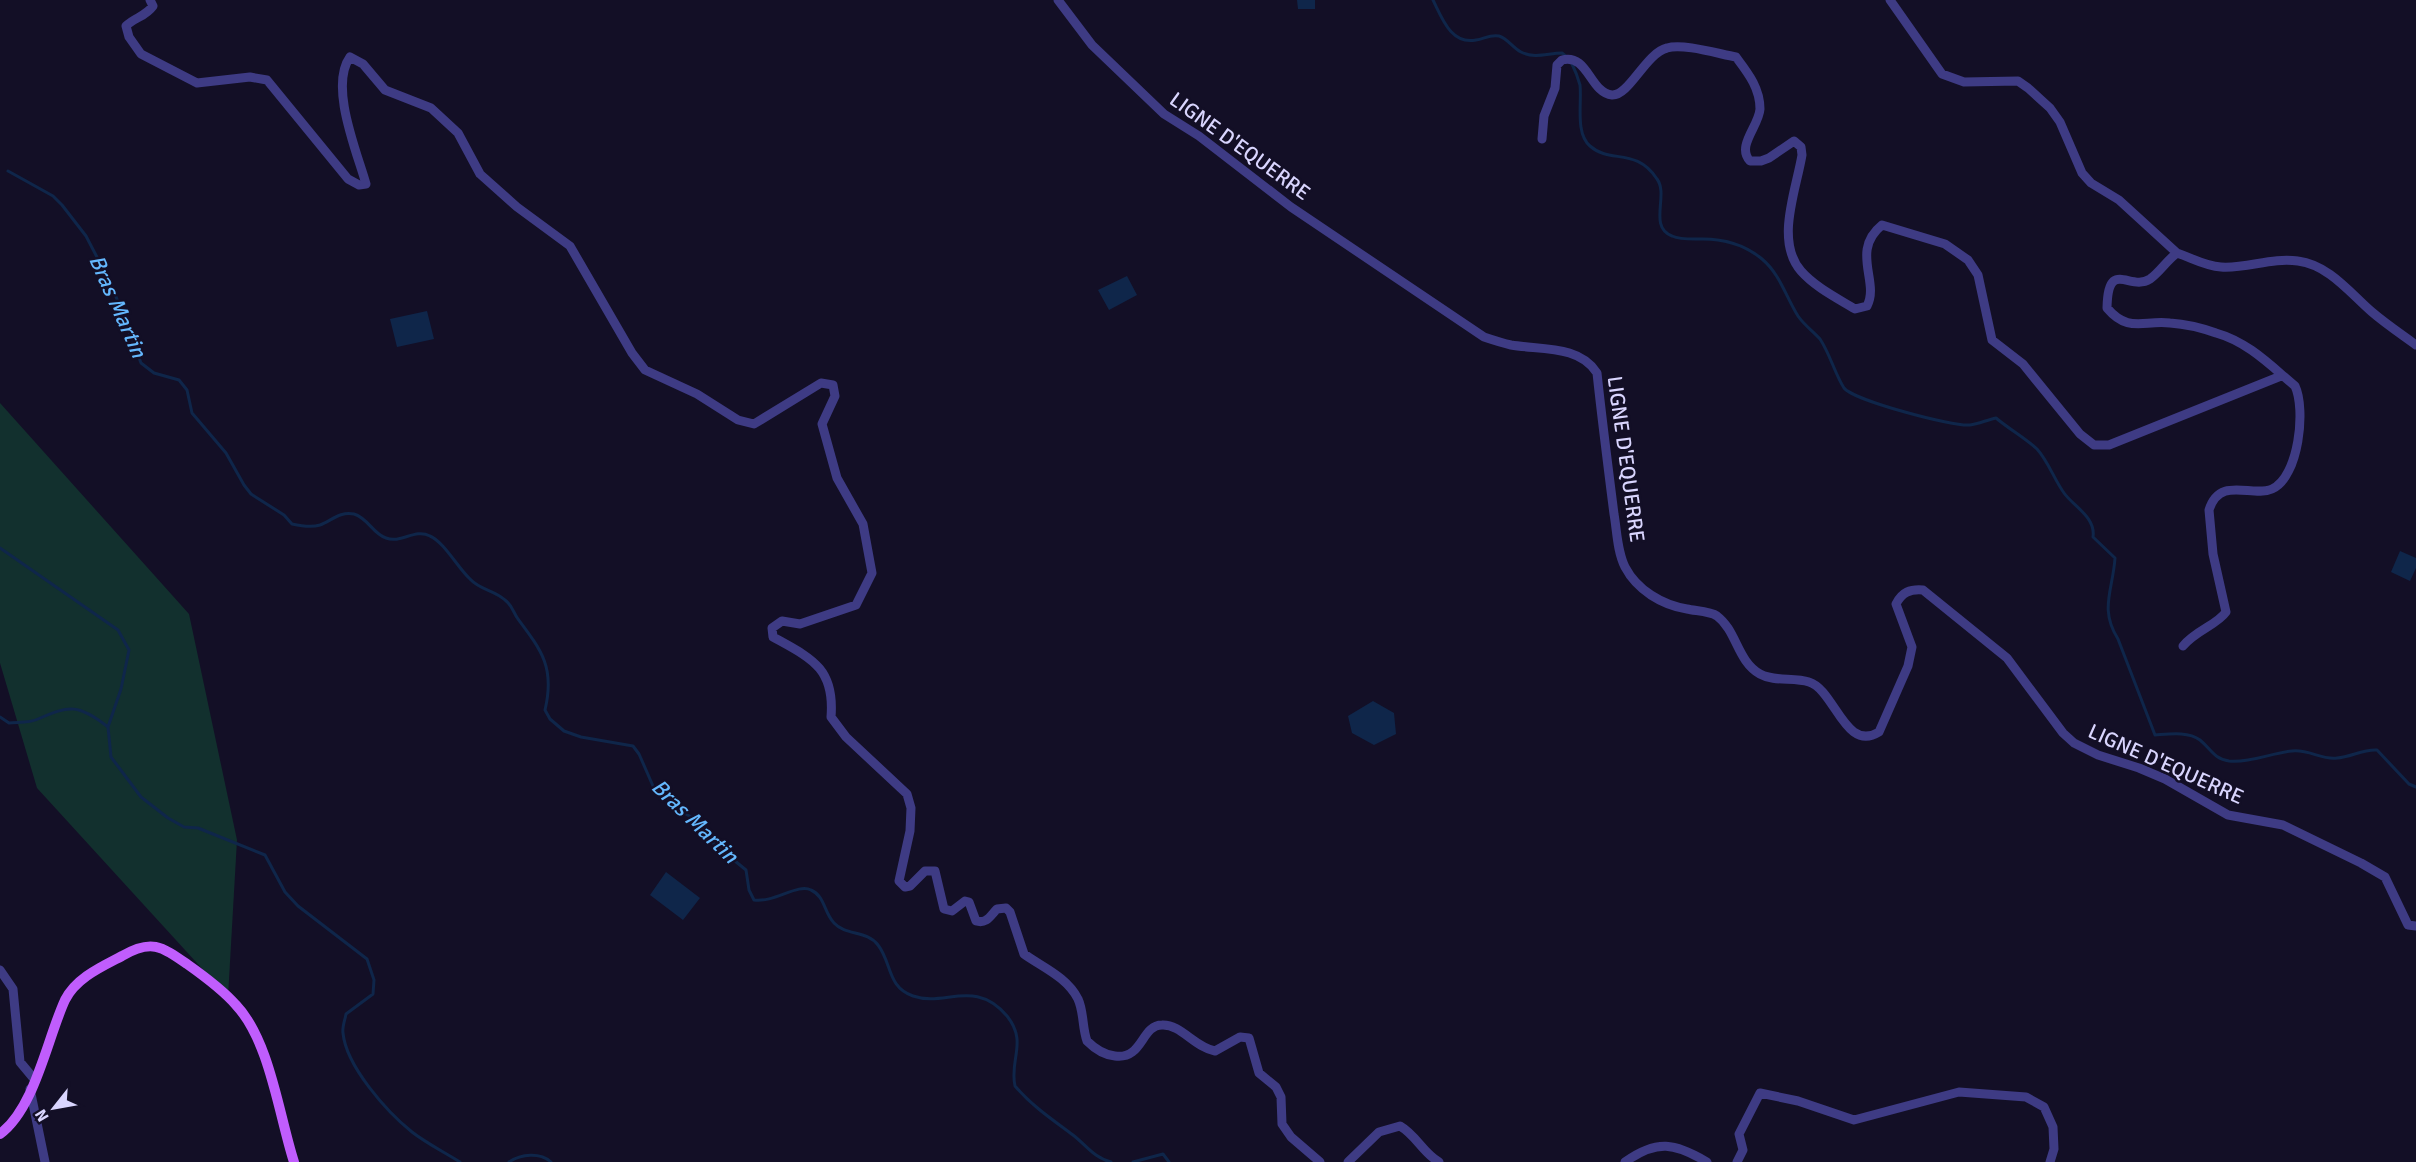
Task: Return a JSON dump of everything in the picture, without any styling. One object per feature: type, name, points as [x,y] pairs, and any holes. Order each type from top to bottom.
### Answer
[{"type":"main road","points":[[0,1134],[9,1128],[33,1084],[71,991],[87,975],[136,948],[151,945],[159,947],[201,975],[238,1006],[255,1035],[269,1072],[282,1112],[294,1162]]},
{"type":"street","points":[[150,0],[153,6],[145,16],[133,19],[126,26],[129,37],[141,54],[197,83],[250,76],[267,80],[348,179],[358,185],[366,184],[343,102],[345,63],[350,57],[363,64],[385,90],[431,108],[458,133],[480,174],[518,207],[570,246],[632,353],[645,369],[697,394],[738,420],[754,424],[820,383],[833,386],[835,396],[822,424],[837,478],[863,524],[872,573],[856,605],[800,624],[782,621],[772,628],[773,638],[812,658],[823,671],[832,698],[831,717],[846,737],[908,794],[911,808],[910,831],[899,881],[904,887],[910,886],[925,871],[935,871],[944,909],[952,911],[965,901],[972,906],[976,921],[986,921],[997,909],[1003,906],[1006,908],[1010,912],[1024,954],[1047,967],[1072,990],[1078,1000],[1087,1041],[1106,1055],[1120,1057],[1133,1053],[1154,1027],[1162,1024],[1172,1026],[1193,1042],[1215,1051],[1240,1037],[1250,1038],[1259,1073],[1276,1087],[1281,1096],[1282,1124],[1292,1137],[1320,1162]]},
{"type":"street","name":"LIGNE D'EQUERRE","points":[[1058,0],[1092,45],[1149,102],[1199,136],[1291,207],[1484,337],[1510,345],[1557,350],[1590,362],[1597,373],[1616,522],[1625,568],[1642,590],[1673,607],[1715,614],[1722,621],[1752,669],[1763,676],[1811,682],[1825,694],[1847,725],[1859,736],[1871,737],[1879,732],[1908,666],[1912,647],[1896,604],[1900,595],[1912,589],[1923,590],[2007,658],[2063,734],[2074,743],[2098,755],[2165,779],[2228,815],[2283,825],[2361,863],[2385,877],[2408,926],[2416,926]]},
{"type":"street","points":[[1890,0],[1942,74],[1964,82],[2018,81],[2028,88],[2050,108],[2060,122],[2082,173],[2091,183],[2119,200],[2177,253],[2207,265],[2223,267],[2270,260],[2298,261],[2319,267],[2416,345]]},
{"type":"street","points":[[1542,139],[1544,116],[1555,88],[1557,65],[1562,60],[1572,59],[1581,64],[1602,90],[1610,95],[1616,94],[1625,87],[1647,60],[1671,46],[1736,57],[1756,86],[1760,106],[1759,120],[1744,149],[1745,156],[1750,161],[1761,161],[1794,141],[1801,147],[1802,155],[1788,229],[1789,248],[1794,261],[1813,282],[1854,309],[1867,306],[1871,299],[1866,256],[1872,236],[1882,225],[1945,244],[1968,260],[1978,274],[1992,340],[2023,364],[2080,434],[2094,445],[2109,445],[2281,375]]},
{"type":"street","points":[[2177,253],[2149,280],[2141,282],[2116,279],[2110,285],[2107,308],[2114,317],[2129,324],[2169,323],[2216,333],[2249,346],[2295,386],[2299,393],[2301,416],[2295,456],[2287,474],[2274,488],[2267,490],[2247,488],[2230,491],[2213,499],[2208,510],[2210,532],[2226,612],[2215,622],[2192,636],[2183,646]]},
{"type":"street","points":[[0,970],[13,989],[20,1062],[33,1084],[45,1162]]},
{"type":"street","points":[[1737,1162],[1743,1150],[1739,1134],[1760,1093],[1798,1101],[1854,1120],[1959,1092],[2026,1097],[2044,1107],[2053,1127],[2054,1149],[2050,1162]]},
{"type":"street","points":[[1348,1162],[1379,1132],[1400,1126],[1408,1130],[1431,1158],[1439,1162]]},
{"type":"street","points":[[1625,1162],[1642,1149],[1671,1145],[1707,1162]]},
{"type":"green space","points":[[0,403],[189,614],[237,840],[228,997],[37,788],[0,663]]},
{"type":"water","points":[[1297,0],[1315,0],[1315,9],[1298,9]]},
{"type":"water","points":[[1127,276],[1137,295],[1109,310],[1098,290]]},
{"type":"water","points":[[427,311],[434,339],[397,347],[390,319]]},
{"type":"water","points":[[2400,551],[2416,558],[2416,568],[2410,581],[2391,572]]},
{"type":"water","points":[[1373,701],[1394,713],[1396,734],[1374,745],[1352,733],[1348,716]]},
{"type":"water","points":[[666,872],[700,898],[683,920],[650,895]]},
{"type":"waterway","points":[[1433,0],[1448,29],[1460,38],[1476,40],[1499,36],[1526,54],[1562,53],[1568,58]]},
{"type":"waterway","points":[[1572,64],[1580,85],[1582,134],[1590,146],[1606,154],[1632,159],[1649,169],[1660,186],[1660,218],[1665,232],[1679,238],[1727,242],[1749,250],[1762,259],[1778,279],[1798,316],[1820,339],[1844,388],[1883,406],[1944,422],[1970,425],[1996,418],[2037,449],[2064,493],[2088,518],[2093,537],[2115,558],[2109,599],[2109,618],[2155,735],[2190,735],[2200,740],[2216,756],[2229,761],[2244,761],[2292,751],[2331,758],[2377,750],[2409,784],[2416,787]]},
{"type":"waterway","name":"Bras Martin","points":[[8,171],[53,196],[86,236],[112,286],[141,363],[154,373],[179,380],[187,390],[192,413],[226,453],[251,494],[284,515],[292,524],[317,526],[349,513],[359,516],[377,533],[386,538],[397,539],[424,534],[435,539],[474,583],[501,597],[511,606],[534,641],[547,671],[548,695],[545,710],[550,719],[564,731],[581,737],[633,746],[653,786],[683,813],[696,819],[709,832],[713,843],[746,870],[749,890],[754,900],[770,899],[799,889],[811,890],[822,900],[834,923],[844,930],[868,937],[878,945],[894,981],[905,992],[925,998],[972,996],[983,998],[995,1005],[1007,1016],[1016,1034],[1015,1086],[1095,1154],[1111,1162]]},
{"type":"waterway","points":[[0,548],[118,630],[129,650],[121,689],[108,727],[111,757],[141,797],[184,827],[198,828],[265,855],[285,892],[298,906],[367,959],[374,980],[373,994],[346,1014],[343,1026],[346,1046],[352,1060],[380,1101],[402,1123],[423,1140],[460,1162]]},
{"type":"waterway","points":[[0,717],[9,723],[28,722],[58,711],[74,709],[89,714],[108,727]]},
{"type":"waterway","name":"Bras Martin","points":[[1133,1162],[1163,1154],[1169,1162]]},
{"type":"waterway","points":[[509,1162],[530,1155],[536,1155],[551,1162]]}]
